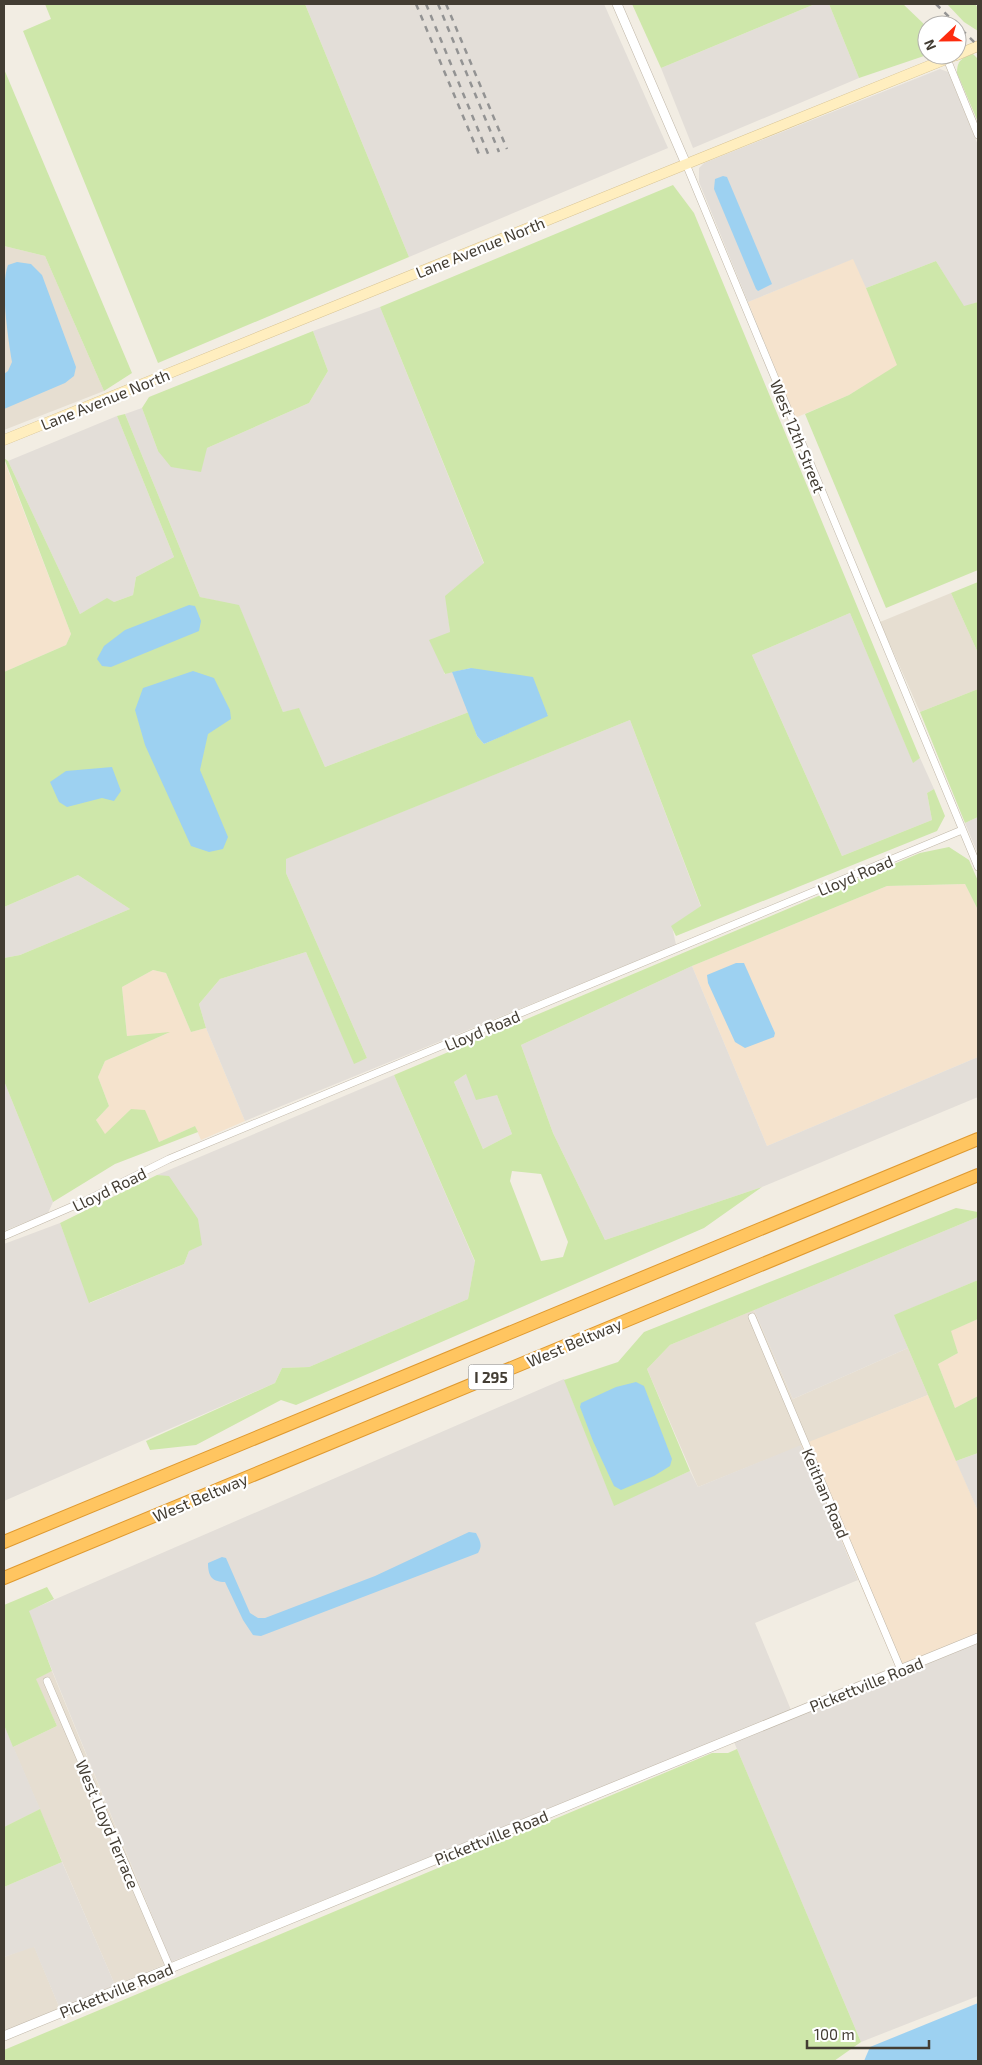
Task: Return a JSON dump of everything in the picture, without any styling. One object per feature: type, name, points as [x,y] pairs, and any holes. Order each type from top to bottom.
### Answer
[{"type":"highway","name":"West Beltway","points":[[4,1542],[978,1138]]},
{"type":"highway","name":"West Beltway","points":[[4,1578],[978,1174]]},
{"type":"main road","name":"Lane Avenue North","points":[[4,440],[932,65]]},
{"type":"street","name":"West 12th Street","points":[[617,4],[686,164],[978,867]]},
{"type":"street","points":[[957,65],[978,135]]},
{"type":"street","name":"Lloyd Road","points":[[4,1236],[86,1201],[178,1156],[962,830]]},
{"type":"street","name":"Keithan Road","points":[[752,1317],[901,1670]]},
{"type":"street","name":"Pickettville Road","points":[[4,2036],[978,1638]]},
{"type":"street","name":"West Lloyd Terrace","points":[[47,1681],[170,1968]]},
{"type":"shaded area","points":[[305,4],[604,4],[668,148],[409,257]]},
{"type":"shaded area","points":[[815,4],[829,4],[859,78],[693,148],[661,68]]},
{"type":"shaded area","points":[[940,69],[948,72],[978,145],[978,302],[964,307],[936,261],[866,288],[853,259],[748,302],[699,182],[699,168],[704,163]]},
{"type":"shaded area","points":[[4,246],[45,256],[104,391],[4,430]]},
{"type":"shaded area","points":[[854,258],[898,365],[849,395],[795,418],[748,302]]},
{"type":"shaded area","points":[[380,307],[484,564],[446,596],[450,632],[444,674],[452,672],[469,712],[325,767],[299,709],[283,712],[239,606],[200,597],[125,414],[142,408],[158,451],[207,448],[309,403],[328,371],[313,331]]},
{"type":"shaded area","points":[[117,416],[174,557],[136,577],[133,595],[114,602],[107,599],[80,614],[8,461]]},
{"type":"shaded area","points":[[4,460],[71,634],[66,645],[4,672]]},
{"type":"shaded area","points":[[951,593],[978,653],[978,689],[920,712],[880,622]]},
{"type":"shaded area","points":[[850,613],[913,762],[920,758],[934,789],[927,793],[932,820],[842,856],[752,655]]},
{"type":"shaded area","points":[[630,720],[701,907],[672,926],[676,945],[245,1121],[206,1028],[199,1004],[220,979],[306,952],[354,1063],[367,1058],[286,873],[285,859]]},
{"type":"shaded area","points":[[978,817],[978,854],[965,823]]},
{"type":"shaded area","points":[[78,875],[130,909],[20,955],[4,958],[4,907]]},
{"type":"shaded area","points":[[965,884],[978,910],[978,1057],[767,1146],[692,966],[887,886]],"holes":[[[765,1011],[775,1033],[735,1042]]]},
{"type":"shaded area","points":[[692,966],[767,1146],[978,1057],[978,1097],[762,1187],[605,1240],[553,1133],[521,1045]]},
{"type":"shaded area","points":[[153,970],[166,973],[191,1032],[206,1028],[245,1121],[201,1140],[195,1126],[159,1142],[131,1109],[105,1135],[96,1120],[109,1106],[98,1077],[105,1061],[168,1033],[127,1036],[122,987]]},
{"type":"shaded area","points":[[466,1074],[497,1095],[512,1134],[483,1149],[454,1082]]},
{"type":"shaded area","points":[[394,1075],[475,1262],[468,1299],[309,1367],[282,1368],[275,1383],[4,1501],[4,1244],[60,1223],[90,1303],[184,1264],[189,1251],[169,1177],[157,1175]]},
{"type":"shaded area","points":[[4,1081],[53,1202],[48,1213],[4,1231]]},
{"type":"shaded area","points":[[978,1217],[978,1280],[895,1315],[908,1348],[793,1399],[754,1310]]},
{"type":"shaded area","points":[[754,1310],[793,1399],[908,1348],[928,1395],[698,1487],[647,1369],[670,1345]]},
{"type":"shaded area","points":[[978,1319],[978,1396],[955,1408],[938,1364],[958,1353],[950,1331]]},
{"type":"shaded area","points":[[564,1379],[614,1505],[690,1471],[698,1487],[801,1445],[858,1580],[755,1623],[791,1710],[171,1962],[28,1611]]},
{"type":"shaded area","points":[[928,1395],[978,1511],[978,1633],[896,1668],[801,1445]]},
{"type":"shaded area","points":[[978,1453],[978,1511],[956,1461]]},
{"type":"shaded area","points":[[978,1643],[978,1996],[861,2042],[734,1742]]},
{"type":"shaded area","points":[[52,1671],[171,1962],[115,1985],[13,1747],[57,1726],[35,1678]]},
{"type":"shaded area","points":[[4,1725],[40,1809],[4,1827]]},
{"type":"shaded area","points":[[62,1862],[115,1985],[60,2009],[34,1947],[4,1957],[4,1887]]},
{"type":"shaded area","points":[[34,1946],[60,2009],[4,2031],[4,1957]]},
{"type":"green space","points":[[45,4],[305,4],[409,257],[158,363],[23,31],[51,19]]},
{"type":"green space","points":[[632,4],[815,4],[661,68]]},
{"type":"green space","points":[[829,4],[903,4],[917,17],[917,58],[859,78]]},
{"type":"green space","points":[[947,4],[975,4],[978,8],[978,31],[967,24],[967,15],[957,15]]},
{"type":"green space","points":[[973,54],[978,59],[978,122],[957,73],[958,65],[967,65],[967,57]]},
{"type":"green space","points":[[4,69],[132,373],[104,391],[45,256],[4,246]]},
{"type":"green space","points":[[673,185],[694,213],[920,758],[913,763],[850,613],[752,655],[842,856],[932,820],[927,793],[934,789],[945,816],[937,831],[676,936],[671,926],[701,906],[630,720],[286,859],[286,873],[367,1058],[354,1064],[306,952],[220,979],[199,1004],[206,1028],[191,1032],[166,973],[153,970],[122,987],[127,1036],[170,1032],[105,1061],[98,1077],[109,1106],[96,1120],[105,1134],[131,1109],[145,1110],[159,1142],[195,1126],[198,1132],[115,1164],[53,1202],[4,1081],[4,958],[20,955],[130,909],[78,875],[4,907],[4,672],[66,645],[71,634],[4,458],[8,461],[80,614],[107,598],[114,602],[133,595],[136,577],[174,557],[117,416],[125,414],[200,597],[239,605],[283,712],[299,708],[325,767],[469,712],[477,736],[484,744],[548,715],[471,668],[445,674],[429,640],[450,632],[445,596],[484,563],[380,307]]},
{"type":"green space","points":[[936,261],[964,306],[978,302],[978,570],[886,608],[805,414],[849,395],[897,365],[866,288]]},
{"type":"green space","points":[[313,331],[328,371],[309,403],[207,448],[201,472],[171,467],[158,451],[142,408],[149,397]]},
{"type":"green space","points":[[978,582],[978,653],[951,593]]},
{"type":"green space","points":[[978,689],[978,817],[965,823],[920,712]]},
{"type":"green space","points":[[949,847],[969,860],[978,881],[978,910],[965,884],[887,886],[692,966],[521,1045],[553,1133],[605,1240],[762,1187],[704,1228],[296,1405],[281,1400],[196,1445],[150,1450],[146,1441],[275,1383],[282,1368],[309,1367],[468,1299],[475,1261],[394,1075],[920,853]],"holes":[[[466,1074],[476,1100],[497,1095],[512,1134],[483,1149],[454,1082]],[[512,1171],[541,1174],[568,1242],[563,1257],[541,1261],[510,1181]]]},
{"type":"green space","points":[[157,1175],[169,1176],[198,1219],[202,1245],[189,1251],[184,1264],[89,1303],[60,1223]]},
{"type":"green space","points":[[956,1208],[978,1212],[978,1217],[670,1345],[647,1369],[690,1471],[614,1506],[564,1380],[618,1362],[644,1332]]},
{"type":"green space","points":[[978,1280],[978,1319],[951,1331],[958,1353],[938,1364],[955,1408],[978,1396],[978,1453],[956,1461],[894,1315]]},
{"type":"green space","points":[[47,1587],[54,1599],[29,1611],[52,1671],[36,1679],[57,1726],[13,1747],[4,1725],[4,1605]]},
{"type":"green space","points":[[737,1749],[861,2042],[834,2061],[4,2061],[4,2050],[712,1753],[728,1753]]},
{"type":"green space","points":[[40,1809],[62,1862],[4,1887],[4,1827]]},
{"type":"water","points":[[723,176],[727,177],[772,284],[758,291],[714,189],[715,179]]},
{"type":"water","points":[[17,262],[31,264],[42,275],[76,367],[74,376],[65,383],[4,409],[4,374],[8,371],[12,362],[5,298],[6,274],[8,265]]},
{"type":"water","points":[[189,605],[195,606],[201,621],[199,631],[111,667],[102,666],[97,659],[104,646],[125,630]]},
{"type":"water","points":[[471,668],[533,677],[548,716],[484,744],[477,736],[452,672]]},
{"type":"water","points":[[193,671],[214,678],[230,710],[231,719],[208,734],[200,770],[228,837],[223,849],[209,852],[191,846],[145,745],[135,710],[143,688]]},
{"type":"water","points":[[112,767],[121,791],[114,801],[102,798],[67,807],[59,802],[50,782],[66,771]]},
{"type":"water","points":[[736,963],[744,963],[775,1033],[774,1037],[745,1048],[735,1042],[708,983],[707,975]]},
{"type":"water","points":[[636,1382],[644,1386],[672,1459],[670,1466],[654,1476],[621,1490],[614,1486],[580,1407],[581,1403],[616,1387]]},
{"type":"water","points":[[469,1532],[476,1533],[479,1538],[481,1545],[478,1553],[261,1636],[253,1635],[243,1620],[225,1582],[214,1579],[210,1575],[208,1568],[208,1563],[222,1557],[226,1558],[250,1613],[258,1618],[265,1618],[375,1576]]},
{"type":"water","points":[[978,2003],[978,2061],[864,2061],[870,2047]]},
{"type":"railway","points":[[416,4],[481,159]]},
{"type":"railway","points":[[426,4],[489,156]]},
{"type":"railway","points":[[438,4],[499,152]]},
{"type":"railway","points":[[446,4],[507,149]]},
{"type":"railway","points":[[936,4],[978,46]]}]
